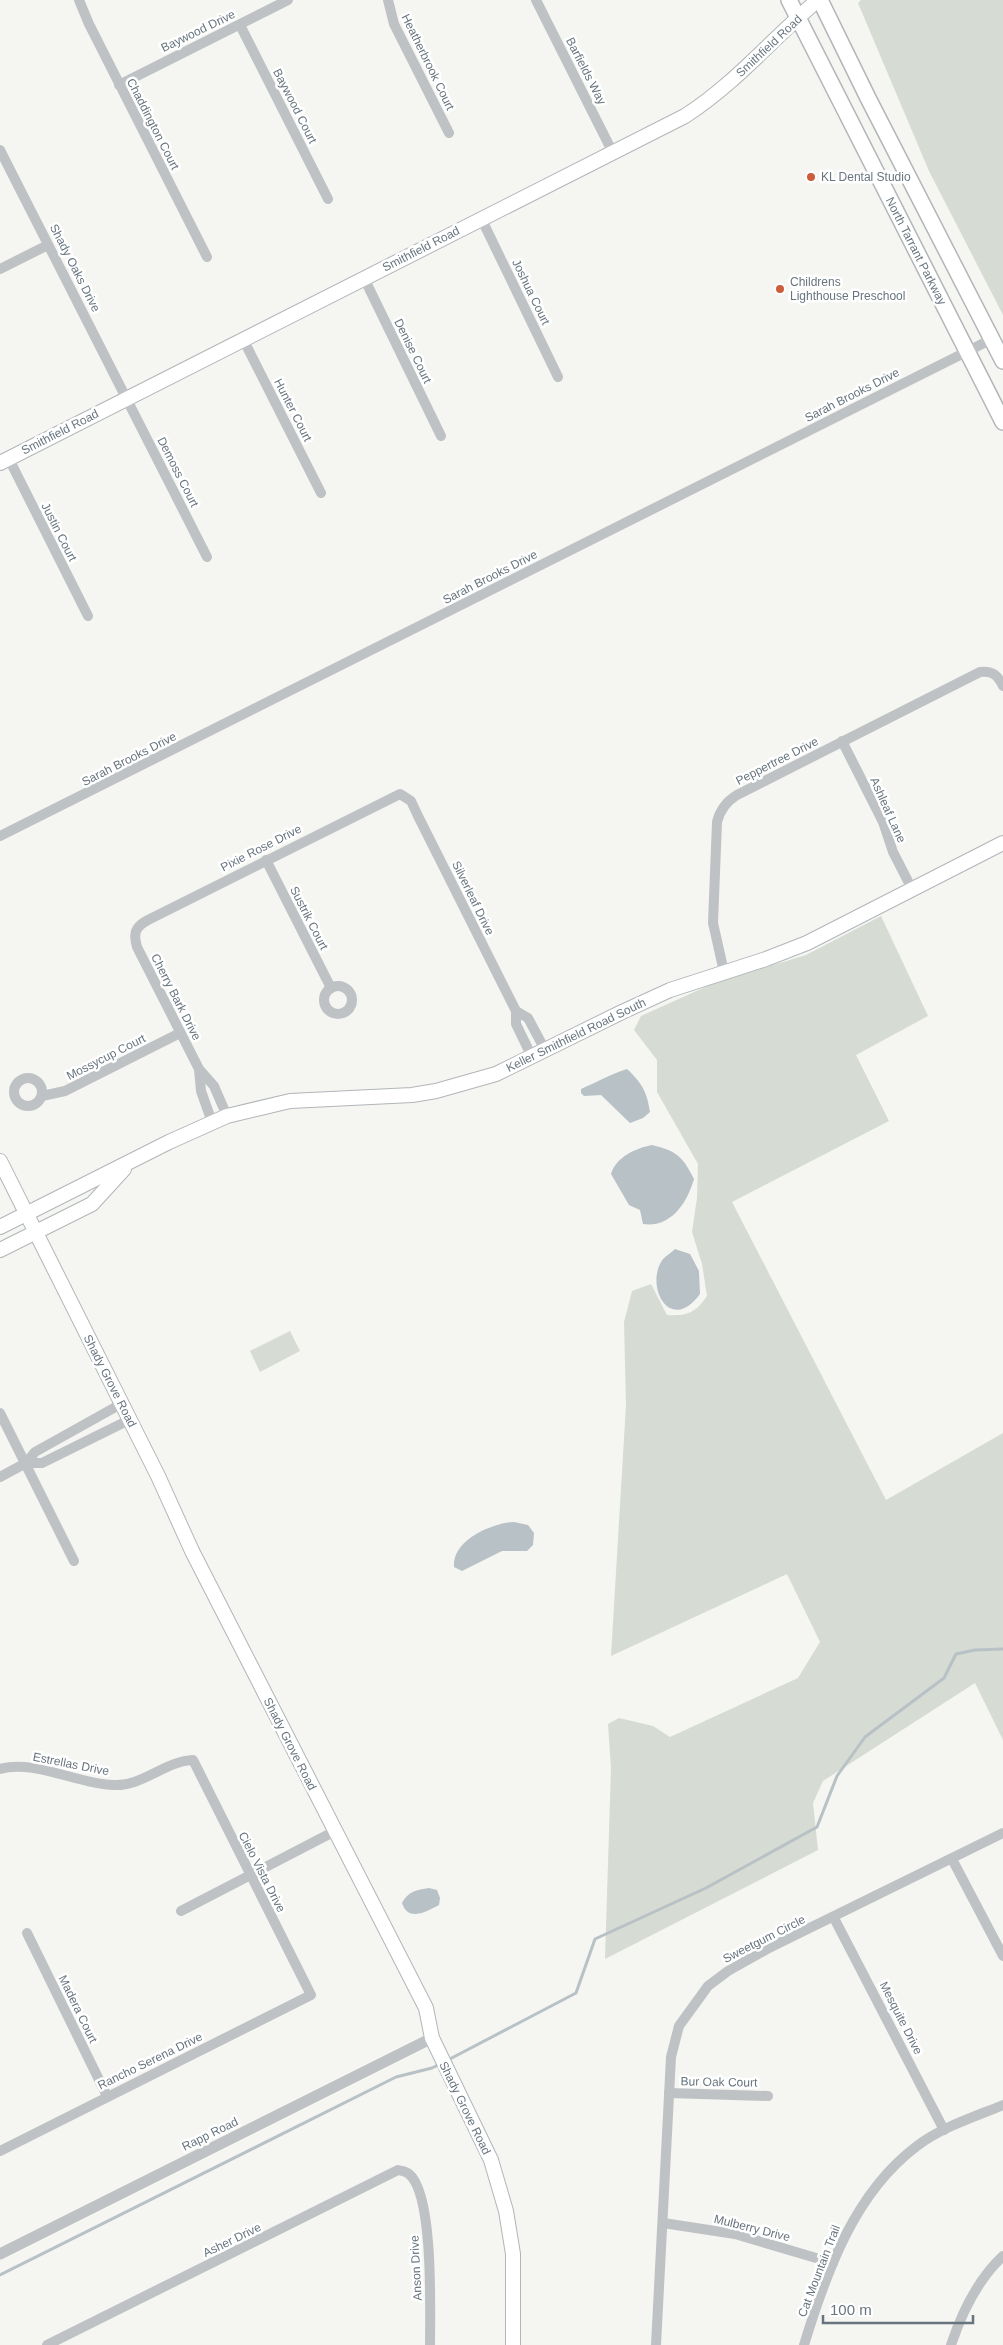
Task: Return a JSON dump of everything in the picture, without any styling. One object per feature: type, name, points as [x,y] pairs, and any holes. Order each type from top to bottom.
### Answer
[{"type":"main road","name":"North Tarrant Parkway","points":[[788,0],[1003,422]]},
{"type":"main road","name":"Smithfield Road","points":[[4,461],[481,218],[613,153],[709,101],[819,0]]},
{"type":"main road","points":[[819,0],[1003,361]]},
{"type":"main road","name":"Keller Smithfield Road South","points":[[0,1227],[131,1161],[227,1116],[290,1101],[379,1098],[436,1091],[496,1074],[670,990],[766,959],[807,943],[1003,843]]},
{"type":"main road","name":"Shady Grove Road","points":[[0,1161],[196,1559],[420,1996],[430,2023],[432,2038],[491,2160],[506,2211],[513,2254],[513,2345]]},
{"type":"main road","name":"Keller Smithfield Road South","points":[[0,1250],[92,1204],[131,1161]]},
{"type":"street","name":"Chaddington Court","points":[[79,0],[85,17],[207,257]]},
{"type":"street","name":"Baywood Drive","points":[[119,85],[288,0]]},
{"type":"street","name":"Heatherbrook Court","points":[[388,0],[394,24],[449,133]]},
{"type":"street","name":"Barfields Way","points":[[536,0],[613,153]]},
{"type":"street","name":"Baywood Court","points":[[240,25],[328,199]]},
{"type":"street","name":"Shady Oaks Drive","points":[[0,150],[127,398]]},
{"type":"street","name":"Joshua Court","points":[[481,218],[558,377]]},
{"type":"street","points":[[0,269],[48,245]]},
{"type":"street","name":"Denise Court","points":[[364,278],[441,436]]},
{"type":"street","name":"Hunter Court","points":[[243,339],[321,493]]},
{"type":"street","name":"Sarah Brooks Drive","points":[[0,836],[992,339]]},
{"type":"street","name":"Demoss Court","points":[[127,398],[206,557]]},
{"type":"street","name":"Justin Court","points":[[4,461],[88,616]]},
{"type":"street","name":"Peppertree Drive","points":[[724,972],[713,923],[716,828],[721,811],[738,795],[980,672],[988,671],[995,674],[1003,686]]},
{"type":"street","name":"Ashleaf Lane","points":[[842,742],[883,822],[895,856],[912,890]]},
{"type":"street","name":"Pixie Rose Drive","points":[[134,935],[140,924],[266,860],[391,797],[400,794],[406,797]]},
{"type":"street","name":"Silverleaf Drive","points":[[406,797],[418,816],[516,1011],[516,1024],[532,1057]]},
{"type":"street","name":"Sustrik Court","points":[[266,860],[331,988]]},
{"type":"street","name":"Cherry Bark Drive","points":[[134,935],[137,947],[180,1033],[199,1069],[214,1086],[227,1116]]},
{"type":"street","name":"Silverleaf Drive","points":[[516,1011],[528,1018],[545,1050]]},
{"type":"street","name":"Mossycup Court","points":[[42,1096],[65,1091],[180,1033]]},
{"type":"street","name":"Cherry Bark Drive","points":[[199,1069],[201,1092],[212,1122]]},
{"type":"street","points":[[26,1464],[35,1452],[121,1404]]},
{"type":"street","points":[[0,1413],[74,1561]]},
{"type":"street","points":[[0,1477],[26,1464],[42,1463],[129,1420]]},
{"type":"street","name":"Estrellas Drive","points":[[0,1769],[10,1766],[29,1768],[81,1781],[115,1786],[132,1784],[182,1760],[193,1760]]},
{"type":"street","name":"Cielo Vista Drive","points":[[193,1760],[311,1995]]},
{"type":"street","points":[[182,1911],[335,1831]]},
{"type":"street","name":"Sweetgum Circle","points":[[656,2345],[671,2057],[679,2026],[708,1986],[728,1971],[769,1948],[834,1918],[1003,1833]]},
{"type":"street","points":[[952,1859],[1003,1956]]},
{"type":"street","name":"Mesquite Drive","points":[[834,1918],[944,2130]]},
{"type":"street","name":"Madera Court","points":[[27,1933],[107,2096]]},
{"type":"street","name":"Rancho Serena Drive","points":[[0,2150],[311,1995]]},
{"type":"street","name":"Rapp Road","points":[[0,2254],[432,2038]]},
{"type":"street","name":"Bur Oak Court","points":[[669,2093],[768,2096]]},
{"type":"street","name":"Cat Mountain Trail","points":[[804,2345],[833,2263],[849,2226],[880,2184],[917,2146],[944,2130],[1003,2105]]},
{"type":"street","name":"Asher Drive","points":[[47,2345],[398,2170],[407,2172],[413,2178],[418,2191]]},
{"type":"street","name":"Anson Drive","points":[[418,2191],[428,2236],[430,2345]]},
{"type":"street","name":"Mulberry Drive","points":[[663,2223],[735,2234],[833,2263]]},
{"type":"street","points":[[951,2345],[958,2323],[972,2295],[988,2272],[1003,2256]]},
{"type":"shaded area","points":[[861,0],[1003,0],[1003,315],[929,171],[858,3]]},
{"type":"shaded area","points":[[881,916],[928,1016],[856,1055],[889,1121],[732,1202],[886,1500],[1003,1433],[1003,1740],[975,1683],[823,1781],[813,1803],[818,1850],[605,1959],[611,1768],[608,1724],[619,1718],[653,1726],[670,1737],[798,1678],[820,1642],[787,1574],[611,1656],[626,1405],[624,1322],[632,1291],[651,1284],[667,1315],[686,1314],[695,1310],[707,1296],[702,1264],[692,1232],[697,1198],[698,1164],[657,1092],[657,1060],[634,1030],[641,1016],[712,984],[806,955]]},
{"type":"shaded area","points":[[627,1069],[643,1088],[650,1112],[643,1118],[630,1123],[601,1095],[584,1096],[581,1093],[581,1089]]},
{"type":"shaded area","points":[[652,1145],[668,1150],[678,1156],[694,1179],[687,1197],[670,1218],[653,1224],[643,1224],[640,1210],[629,1205],[611,1174],[617,1163],[627,1154]]},
{"type":"shaded area","points":[[675,1249],[690,1254],[699,1271],[700,1294],[689,1306],[678,1310],[670,1308],[663,1302],[658,1292],[656,1281],[658,1269],[663,1259]]},
{"type":"shaded area","points":[[290,1331],[300,1351],[260,1372],[250,1351]]},
{"type":"shaded area","points":[[514,1522],[528,1525],[534,1533],[533,1545],[527,1551],[502,1551],[462,1571],[454,1567],[455,1557],[466,1541],[495,1526]]},
{"type":"shaded area","points":[[429,1888],[437,1890],[440,1898],[439,1905],[418,1914],[413,1914],[405,1909],[402,1903],[407,1896],[417,1890]]},
{"type":"waterway","points":[[446,2061],[576,1993],[595,1939],[706,1888],[817,1827],[837,1776],[865,1737],[944,1678],[956,1654],[975,1650],[1003,1649]]},
{"type":"waterway","points":[[0,2275],[396,2077],[432,2068],[440,2064]]},
{"type":"place","name":"KL Dental Studio","points":[[811,177]]},
{"type":"place","name":"Childrens Lighthouse Preschool","points":[[780,289]]}]
